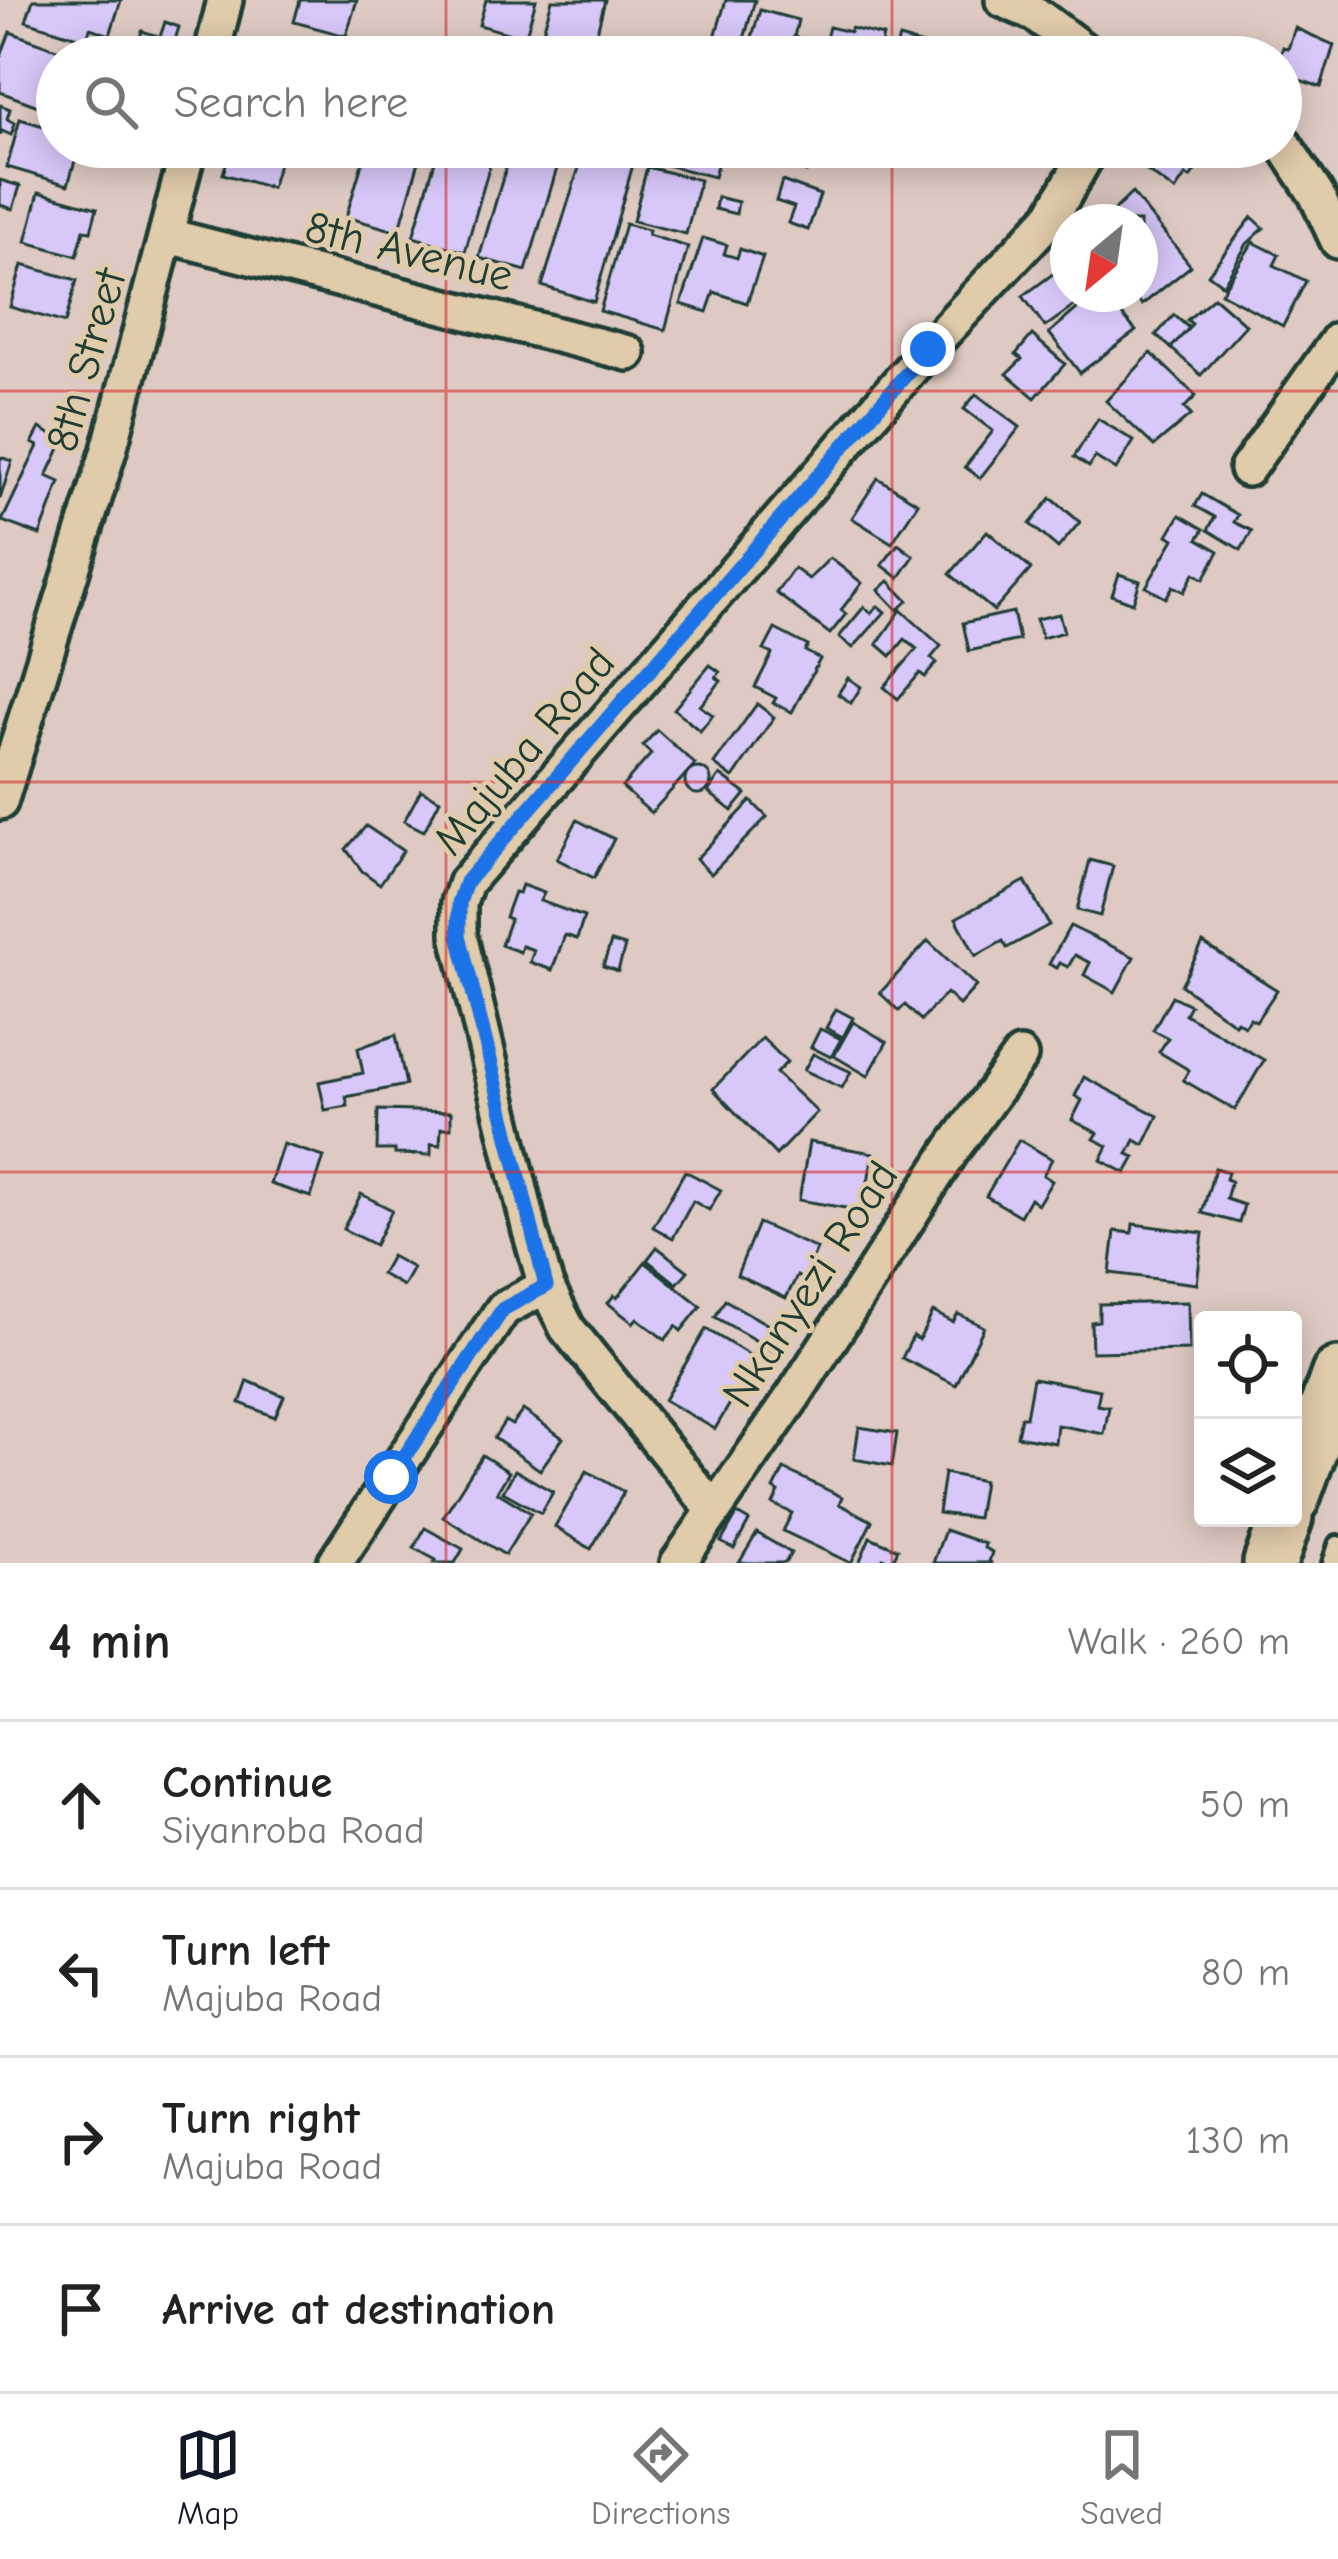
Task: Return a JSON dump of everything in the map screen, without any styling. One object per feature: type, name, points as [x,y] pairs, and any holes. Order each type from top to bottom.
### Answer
[{"type":"main road","points":[[1302,1473],[1338,1374]]},
{"type":"main road","points":[[1270,1563],[1283,1527]]},
{"type":"street","points":[[216,36],[225,0]]},
{"type":"street","points":[[1004,0],[1035,14],[1064,36]]},
{"type":"street","name":"8th Street","points":[[0,802],[109,449],[184,168]]},
{"type":"street","name":"Majuba Road","points":[[712,1508],[567,1328],[546,1286],[459,935],[459,903],[466,882],[928,349],[1052,216],[1079,168]]},
{"type":"street","points":[[1299,168],[1338,241]]},
{"type":"street","name":"8th Avenue","points":[[167,236],[628,353]]},
{"type":"street","points":[[1247,469],[1338,340]]},
{"type":"street","name":"Nkanyezi Road","points":[[678,1563],[1020,1056]]},
{"type":"street","points":[[335,1563],[503,1309],[546,1286]]},
{"type":"lane","points":[[1331,1563],[1338,1545]]},
{"type":"building","points":[[33,0],[121,0],[110,35],[90,28],[88,36],[74,36],[26,21]]},
{"type":"building","points":[[300,0],[357,0],[346,36],[294,22]]},
{"type":"building","points":[[486,0],[536,0],[526,36],[479,25]]},
{"type":"building","points":[[552,0],[605,0],[596,36],[542,36]]},
{"type":"building","points":[[726,0],[755,0],[745,36],[715,36]]},
{"type":"building","points":[[760,10],[798,20],[794,36],[752,36]]},
{"type":"building","points":[[165,22],[179,27],[176,36],[160,36]]},
{"type":"building","points":[[829,27],[883,36],[827,36]]},
{"type":"building","points":[[1295,28],[1334,45],[1321,87],[1302,81],[1302,36],[1292,36]]},
{"type":"building","points":[[10,32],[36,42],[36,105],[0,92],[0,58]]},
{"type":"building","points":[[0,105],[10,109],[7,119],[15,123],[11,135],[2,131],[0,135]]},
{"type":"building","points":[[20,119],[36,124],[36,168],[73,168],[68,185],[7,167]]},
{"type":"building","points":[[225,168],[277,168],[271,188],[223,174]]},
{"type":"building","points":[[361,168],[417,168],[399,232],[346,217]]},
{"type":"building","points":[[433,168],[489,168],[465,252],[413,237]]},
{"type":"building","points":[[506,168],[557,168],[526,271],[479,258]]},
{"type":"building","points":[[579,168],[632,168],[594,302],[542,286]]},
{"type":"building","points":[[647,168],[700,180],[686,234],[633,221]]},
{"type":"building","points":[[678,168],[716,168],[714,177]]},
{"type":"building","points":[[1143,168],[1197,168],[1175,191]]},
{"type":"building","points":[[0,180],[20,186],[13,209],[0,205]]},
{"type":"building","points":[[782,181],[820,195],[808,230],[788,223],[794,207],[776,201]]},
{"type":"building","points":[[39,192],[97,208],[77,256],[26,242]]},
{"type":"building","points":[[1132,193],[1141,204],[1121,204]]},
{"type":"building","points":[[717,197],[738,202],[736,214],[715,209]]},
{"type":"building","points":[[1252,217],[1264,228],[1247,244],[1223,285],[1208,274]]},
{"type":"building","points":[[625,224],[688,247],[665,330],[600,311]]},
{"type":"building","points":[[1158,225],[1191,266],[1158,292]]},
{"type":"building","points":[[703,238],[727,245],[724,254],[737,258],[740,249],[763,257],[747,303],[714,292],[707,312],[681,304]]},
{"type":"building","points":[[1253,242],[1279,255],[1274,265],[1306,281],[1283,326],[1221,293]]},
{"type":"building","points":[[22,265],[77,280],[65,323],[10,307]]},
{"type":"building","points":[[1050,276],[1050,312],[1066,312],[1045,327],[1023,296]]},
{"type":"building","points":[[1214,297],[1246,325],[1201,375],[1171,348],[1192,324],[1187,320]]},
{"type":"building","points":[[1073,312],[1120,312],[1136,331],[1080,373],[1049,333]]},
{"type":"building","points":[[1174,315],[1189,328],[1171,348],[1156,335]]},
{"type":"building","points":[[1032,335],[1065,364],[1035,398],[1007,374],[1022,359],[1016,354]]},
{"type":"building","points":[[1151,353],[1196,396],[1184,408],[1191,415],[1154,446],[1106,401]]},
{"type":"building","points":[[976,394],[1020,427],[980,478],[965,467],[993,431],[964,409]]},
{"type":"building","points":[[1098,419],[1134,441],[1116,470],[1095,457],[1089,467],[1074,457]]},
{"type":"building","points":[[40,428],[63,442],[47,476],[60,482],[40,535],[2,521],[38,446],[32,443]]},
{"type":"building","points":[[0,457],[12,461],[0,499]]},
{"type":"building","points":[[878,478],[918,503],[892,543],[852,518]]},
{"type":"building","points":[[1202,494],[1238,515],[1234,522],[1252,531],[1241,550],[1208,530],[1215,517],[1195,506]]},
{"type":"building","points":[[1051,498],[1080,522],[1058,548],[1030,524]]},
{"type":"building","points":[[1180,515],[1204,529],[1198,539],[1219,551],[1204,579],[1194,573],[1184,592],[1173,586],[1166,598],[1146,587],[1174,539],[1168,535]]},
{"type":"building","points":[[987,531],[1031,569],[994,611],[950,574]]},
{"type":"building","points":[[898,544],[914,556],[899,578],[882,565]]},
{"type":"building","points":[[830,558],[862,583],[830,634],[776,593],[794,568],[809,579]]},
{"type":"building","points":[[1119,574],[1140,581],[1133,603],[1112,595]]},
{"type":"building","points":[[889,581],[908,601],[898,610],[879,590]]},
{"type":"building","points":[[878,606],[885,612],[853,648],[839,637],[864,607],[871,613]]},
{"type":"building","points":[[901,610],[941,646],[931,658],[937,663],[925,677],[920,673],[898,699],[884,687],[917,649],[905,639],[891,656],[877,644]]},
{"type":"building","points":[[1013,612],[1019,640],[969,651],[963,623]]},
{"type":"building","points":[[1059,614],[1064,632],[1042,638],[1036,619]]},
{"type":"building","points":[[775,629],[808,646],[805,651],[820,659],[792,712],[755,687],[772,654],[764,650]]},
{"type":"building","points":[[710,665],[720,672],[716,677],[721,681],[700,706],[713,715],[700,731],[674,709]]},
{"type":"building","points":[[848,678],[861,687],[851,703],[838,694]]},
{"type":"building","points":[[757,704],[774,717],[733,778],[714,764]]},
{"type":"building","points":[[657,730],[695,764],[651,813],[622,787],[651,754],[643,746]]},
{"type":"building","points":[[698,768],[711,781],[698,794],[685,781]]},
{"type":"building","points":[[720,775],[746,794],[732,811],[708,792]]},
{"type":"building","points":[[421,790],[440,800],[424,831],[404,821]]},
{"type":"building","points":[[751,801],[767,817],[711,874],[696,859]]},
{"type":"building","points":[[577,820],[614,839],[594,878],[557,859]]},
{"type":"building","points":[[366,826],[403,851],[380,884],[362,871],[346,849]]},
{"type":"building","points":[[1090,860],[1113,866],[1100,916],[1077,910]]},
{"type":"building","points":[[1025,881],[1049,925],[1007,948],[1003,941],[976,956],[956,918]]},
{"type":"building","points":[[522,885],[544,893],[540,901],[584,917],[577,939],[565,935],[552,970],[530,962],[534,950],[522,946],[520,952],[501,945],[510,919],[505,917],[514,892],[519,893]]},
{"type":"building","points":[[1070,926],[1134,957],[1115,992],[1084,975],[1090,963],[1075,955],[1068,967],[1049,964]]},
{"type":"building","points":[[928,941],[976,986],[959,1005],[946,993],[921,1020],[905,1005],[899,1011],[880,993]]},
{"type":"building","points":[[611,942],[625,946],[618,971],[603,966]]},
{"type":"building","points":[[1203,943],[1277,990],[1256,1021],[1250,1018],[1244,1026],[1235,1024],[1181,985]]},
{"type":"building","points":[[1172,996],[1190,1005],[1185,1014],[1264,1060],[1235,1110],[1183,1080],[1189,1070],[1159,1052],[1168,1038],[1153,1030]]},
{"type":"building","points":[[836,1009],[853,1018],[843,1037],[826,1028]]},
{"type":"building","points":[[853,1022],[887,1042],[868,1076],[834,1056]]},
{"type":"building","points":[[820,1029],[841,1039],[831,1057],[811,1047]]},
{"type":"building","points":[[396,1035],[406,1085],[346,1097],[348,1106],[325,1110],[319,1082],[363,1073],[358,1048]]},
{"type":"building","points":[[762,1038],[787,1062],[776,1073],[817,1112],[776,1155],[713,1089]]},
{"type":"building","points":[[813,1054],[851,1072],[842,1088],[804,1070]]},
{"type":"building","points":[[1084,1077],[1158,1116],[1144,1145],[1135,1140],[1128,1154],[1135,1157],[1126,1173],[1101,1160],[1108,1146],[1094,1139],[1098,1133],[1072,1120],[1082,1100],[1075,1096]]},
{"type":"building","points":[[378,1110],[451,1112],[451,1128],[441,1128],[440,1145],[431,1144],[431,1155],[377,1150]]},
{"type":"building","points":[[1019,1140],[1052,1159],[1043,1175],[1052,1181],[1038,1204],[1030,1198],[1020,1216],[986,1196]]},
{"type":"building","points":[[809,1142],[873,1153],[863,1211],[799,1200]]},
{"type":"building","points":[[283,1144],[324,1157],[311,1197],[270,1184]]},
{"type":"building","points":[[1215,1168],[1228,1172],[1226,1179],[1231,1181],[1226,1199],[1244,1205],[1239,1223],[1202,1213]]},
{"type":"building","points":[[685,1171],[721,1190],[709,1210],[693,1201],[673,1238],[653,1227]]},
{"type":"building","points":[[361,1194],[392,1210],[375,1245],[343,1229]]},
{"type":"building","points":[[758,1223],[817,1249],[803,1279],[797,1276],[786,1298],[737,1275]]},
{"type":"building","points":[[1133,1224],[1203,1233],[1197,1284],[1110,1273],[1115,1231],[1132,1233]]},
{"type":"building","points":[[657,1247],[688,1271],[677,1284],[647,1260]]},
{"type":"building","points":[[391,1256],[413,1268],[403,1286],[381,1274]]},
{"type":"building","points":[[645,1262],[701,1306],[681,1331],[676,1326],[665,1340],[608,1303]]},
{"type":"building","points":[[725,1300],[784,1334],[774,1351],[715,1317]]},
{"type":"building","points":[[1188,1302],[1189,1350],[1092,1352],[1091,1322],[1099,1321],[1099,1304]]},
{"type":"building","points":[[933,1312],[953,1322],[958,1314],[984,1327],[956,1385],[902,1358],[913,1336],[919,1340]]},
{"type":"building","points":[[706,1329],[756,1359],[715,1429],[664,1400]]},
{"type":"building","points":[[1033,1378],[1100,1390],[1097,1405],[1109,1407],[1104,1434],[1057,1425],[1055,1443],[1017,1436],[1021,1417],[1026,1417]]},
{"type":"building","points":[[248,1381],[284,1396],[275,1417],[240,1403]]},
{"type":"building","points":[[523,1410],[563,1438],[540,1470],[494,1438],[505,1421],[512,1425]]},
{"type":"building","points":[[859,1427],[897,1433],[892,1466],[854,1459]]},
{"type":"building","points":[[482,1455],[509,1472],[497,1492],[531,1513],[505,1555],[443,1517]]},
{"type":"building","points":[[784,1469],[842,1497],[839,1504],[872,1521],[851,1563],[783,1531],[792,1513],[773,1504]]},
{"type":"building","points":[[515,1470],[553,1492],[541,1513],[503,1492]]},
{"type":"building","points":[[587,1471],[624,1492],[591,1549],[555,1527]]},
{"type":"building","points":[[944,1473],[983,1481],[977,1518],[938,1513]]},
{"type":"building","points":[[737,1514],[749,1521],[734,1549],[721,1542]]},
{"type":"building","points":[[425,1528],[463,1549],[455,1563],[434,1563],[414,1548]]},
{"type":"building","points":[[945,1530],[985,1544],[992,1552],[992,1563],[933,1563]]},
{"type":"building","points":[[757,1533],[791,1553],[785,1563],[739,1563]]},
{"type":"building","points":[[870,1537],[898,1549],[892,1562],[883,1558],[881,1563],[859,1563]]},
{"type":"route","points":[[391,1477],[503,1309],[546,1286],[459,935],[459,903],[466,882],[928,349]]}]
